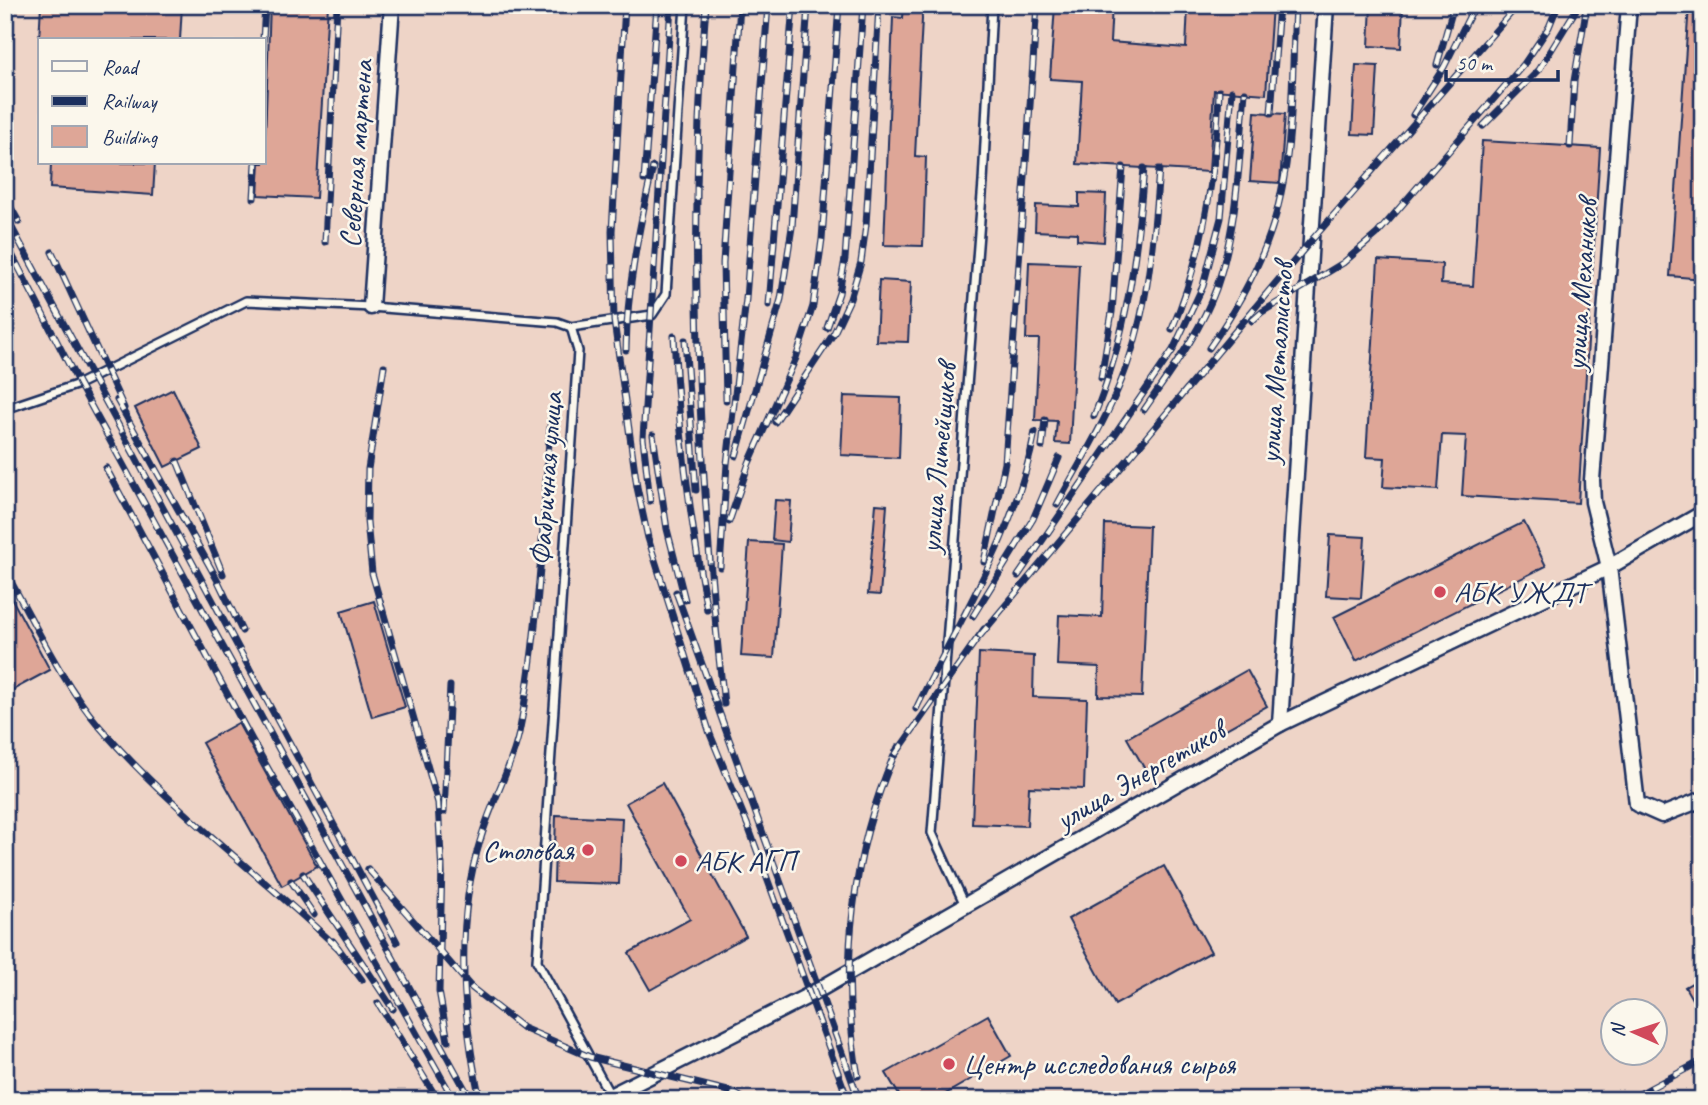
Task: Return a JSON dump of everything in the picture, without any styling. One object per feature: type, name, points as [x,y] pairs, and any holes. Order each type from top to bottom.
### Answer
[{"type":"street","name":"Северная мартена","points":[[371,307],[392,5]]},
{"type":"street","name":"улица Металлистов","points":[[1280,724],[1326,5]]},
{"type":"street","name":"улица Механиков","points":[[1629,5],[1591,480],[1593,502],[1609,567],[1637,804],[1662,815],[1703,799]]},
{"type":"street","name":"улица Энергетиков","points":[[611,1098],[808,996],[1280,724],[1609,567],[1703,513]]},
{"type":"lane","points":[[5,409],[79,384],[246,301],[371,307],[556,322],[571,327],[652,315],[666,294],[685,5]]},
{"type":"lane","name":"улица Литейщиков","points":[[966,906],[932,833],[984,182],[992,5]]},
{"type":"lane","name":"Фабричная улица","points":[[571,327],[578,351],[537,961],[611,1098]]},
{"type":"shaded area","points":[[5,5],[1703,5],[1703,1100],[5,1100]]},
{"type":"building","points":[[41,5],[182,5],[180,38],[39,38]]},
{"type":"building","points":[[270,5],[328,5],[316,198],[258,195],[260,164],[266,164]]},
{"type":"building","points":[[904,5],[921,5],[915,156],[926,157],[923,246],[884,245],[893,17],[903,18]]},
{"type":"building","points":[[1055,5],[1112,5],[1110,42],[1186,48],[1188,5],[1272,5],[1266,94],[1214,90],[1209,172],[1077,164],[1082,81],[1050,79]]},
{"type":"building","points":[[1371,5],[1403,5],[1401,48],[1369,46]]},
{"type":"building","points":[[1689,5],[1703,5],[1703,279],[1670,276]]},
{"type":"building","points":[[1356,65],[1378,66],[1374,135],[1352,134]]},
{"type":"building","points":[[1255,112],[1285,114],[1280,183],[1250,181]]},
{"type":"building","points":[[1482,141],[1600,148],[1578,503],[1462,496],[1466,436],[1442,435],[1438,490],[1383,487],[1385,458],[1366,457],[1378,260],[1442,264],[1441,284],[1473,286]]},
{"type":"building","points":[[51,164],[155,164],[153,195],[50,188]]},
{"type":"building","points":[[1079,193],[1106,194],[1104,242],[1077,240],[1077,233],[1035,231],[1036,205],[1079,207]]},
{"type":"building","points":[[1029,262],[1079,264],[1070,444],[1055,443],[1057,421],[1035,420],[1039,339],[1026,339]]},
{"type":"building","points":[[879,280],[911,282],[908,342],[876,341]]},
{"type":"building","points":[[173,389],[202,449],[165,467],[135,408]]},
{"type":"building","points":[[844,396],[901,398],[899,458],[841,455]]},
{"type":"building","points":[[775,500],[791,501],[788,542],[772,540]]},
{"type":"building","points":[[876,504],[887,505],[880,595],[868,594]]},
{"type":"building","name":"АБК УЖДТ","points":[[1524,522],[1546,566],[1356,661],[1334,617]]},
{"type":"building","points":[[1105,524],[1149,526],[1142,697],[1098,696],[1099,667],[1057,665],[1059,615],[1102,617]]},
{"type":"building","points":[[1330,535],[1365,537],[1361,598],[1326,596]]},
{"type":"building","points":[[749,542],[782,544],[774,658],[741,656]]},
{"type":"building","points":[[5,586],[50,670],[5,694]]},
{"type":"building","points":[[374,601],[405,707],[372,717],[341,611]]},
{"type":"building","points":[[979,653],[1034,656],[1033,697],[1087,699],[1084,789],[1029,787],[1027,826],[972,824]]},
{"type":"building","points":[[1247,670],[1267,706],[1147,773],[1127,738]]},
{"type":"building","points":[[238,723],[317,866],[282,886],[202,743]]},
{"type":"building","name":"АБК АГП","points":[[662,783],[746,936],[650,990],[629,953],[690,919],[626,803]]},
{"type":"building","name":"Столовая","points":[[556,815],[622,818],[619,884],[554,882]]},
{"type":"building","points":[[1164,866],[1211,952],[1115,1005],[1068,919]]},
{"type":"building","points":[[1703,977],[1703,1018],[1685,987]]},
{"type":"building","name":"Центр исследования сырья","points":[[988,1015],[1011,1056],[935,1100],[902,1100],[886,1073]]},
{"type":"railway","points":[[263,38],[265,5]]},
{"type":"railway","points":[[325,242],[337,5]]},
{"type":"railway","points":[[625,5],[612,231],[614,321],[637,487],[648,538],[710,734],[748,826],[848,1100]]},
{"type":"railway","points":[[644,180],[657,5]]},
{"type":"railway","points":[[650,501],[643,438],[671,5]]},
{"type":"railway","points":[[706,5],[697,180],[698,355],[708,530],[724,704]]},
{"type":"railway","points":[[726,400],[723,263],[740,5]]},
{"type":"railway","points":[[720,567],[727,464],[746,299],[768,5]]},
{"type":"railway","points":[[769,305],[793,5]]},
{"type":"railway","points":[[736,456],[781,299],[792,227],[808,5]]},
{"type":"railway","points":[[729,522],[749,463],[796,358],[813,306],[822,239],[839,5]]},
{"type":"railway","points":[[827,328],[839,293],[845,259],[863,5]]},
{"type":"railway","points":[[775,422],[834,333],[850,299],[861,262],[866,225],[879,5]]},
{"type":"railway","points":[[984,562],[1005,463],[1037,5]]},
{"type":"railway","points":[[1271,113],[1279,5]]},
{"type":"railway","points":[[1209,348],[1252,276],[1275,218],[1285,175],[1290,127],[1295,5]]},
{"type":"railway","points":[[1437,65],[1454,5]]},
{"type":"railway","points":[[1413,115],[1444,67],[1475,5]]},
{"type":"railway","points":[[979,637],[1310,242],[1518,5]]},
{"type":"railway","points":[[1252,321],[1262,312],[1343,263],[1377,234],[1524,64],[1549,27],[1558,5]]},
{"type":"railway","points":[[1483,126],[1539,70],[1579,5]]},
{"type":"railway","points":[[1570,146],[1574,81],[1587,5]]},
{"type":"railway","points":[[1172,329],[1192,271],[1206,212],[1215,152],[1219,91]]},
{"type":"railway","points":[[1018,576],[1173,350],[1203,286],[1221,218],[1232,91]]},
{"type":"railway","points":[[1144,410],[1193,337],[1216,289],[1233,216],[1245,92]]},
{"type":"railway","points":[[254,198],[256,164]]},
{"type":"railway","points":[[626,350],[635,258],[653,167]]},
{"type":"railway","points":[[1101,378],[1112,312],[1123,167]]},
{"type":"railway","points":[[1094,416],[1115,356],[1129,294],[1144,168]]},
{"type":"railway","points":[[1057,505],[1111,406],[1136,337],[1151,254],[1159,169]]},
{"type":"railway","points":[[5,197],[19,222]]},
{"type":"railway","points":[[5,215],[397,942]]},
{"type":"railway","points":[[5,241],[79,384],[471,1100]]},
{"type":"railway","points":[[52,252],[124,408]]},
{"type":"railway","points":[[674,336],[686,474],[707,610]]},
{"type":"railway","points":[[685,340],[696,490]]},
{"type":"railway","points":[[384,366],[368,469],[367,521],[372,573],[438,803],[442,874]]},
{"type":"railway","points":[[117,400],[218,581],[242,631]]},
{"type":"railway","points":[[480,1100],[465,1002],[464,935],[467,902],[481,838],[515,746],[526,694],[536,615],[551,417]]},
{"type":"railway","points":[[1042,447],[1045,420]]},
{"type":"railway","points":[[916,709],[1001,540],[1015,505],[1035,432]]},
{"type":"railway","points":[[653,435],[667,529],[685,600]]},
{"type":"railway","points":[[973,616],[1033,519],[1059,458]]},
{"type":"railway","points":[[177,461],[223,574]]},
{"type":"railway","points":[[106,468],[252,740],[454,1100]]},
{"type":"railway","points":[[5,571],[60,671],[99,726],[185,813],[338,948]]},
{"type":"railway","points":[[676,592],[859,1100]]},
{"type":"railway","points":[[895,755],[984,629]]},
{"type":"railway","points":[[444,812],[450,686]]},
{"type":"railway","points":[[858,1076],[850,993],[853,908],[869,825],[898,747]]},
{"type":"railway","points":[[442,864],[439,991],[448,1041]]},
{"type":"railway","points":[[368,869],[472,988],[523,1028],[590,1057],[732,1092],[746,1100]]},
{"type":"railway","points":[[303,874],[393,1009]]},
{"type":"railway","points":[[291,881],[314,915]]},
{"type":"railway","points":[[333,941],[362,980]]},
{"type":"railway","points":[[378,1003],[435,1095]]},
{"type":"railway","points":[[1628,1100],[1703,1060]]},
{"type":"place","name":"АБК УЖДТ","points":[[1440,592]]},
{"type":"place","name":"Столовая","points":[[588,850]]},
{"type":"place","name":"АБК АГП","points":[[681,861]]},
{"type":"place","name":"Центр исследования сырья","points":[[949,1064]]}]
